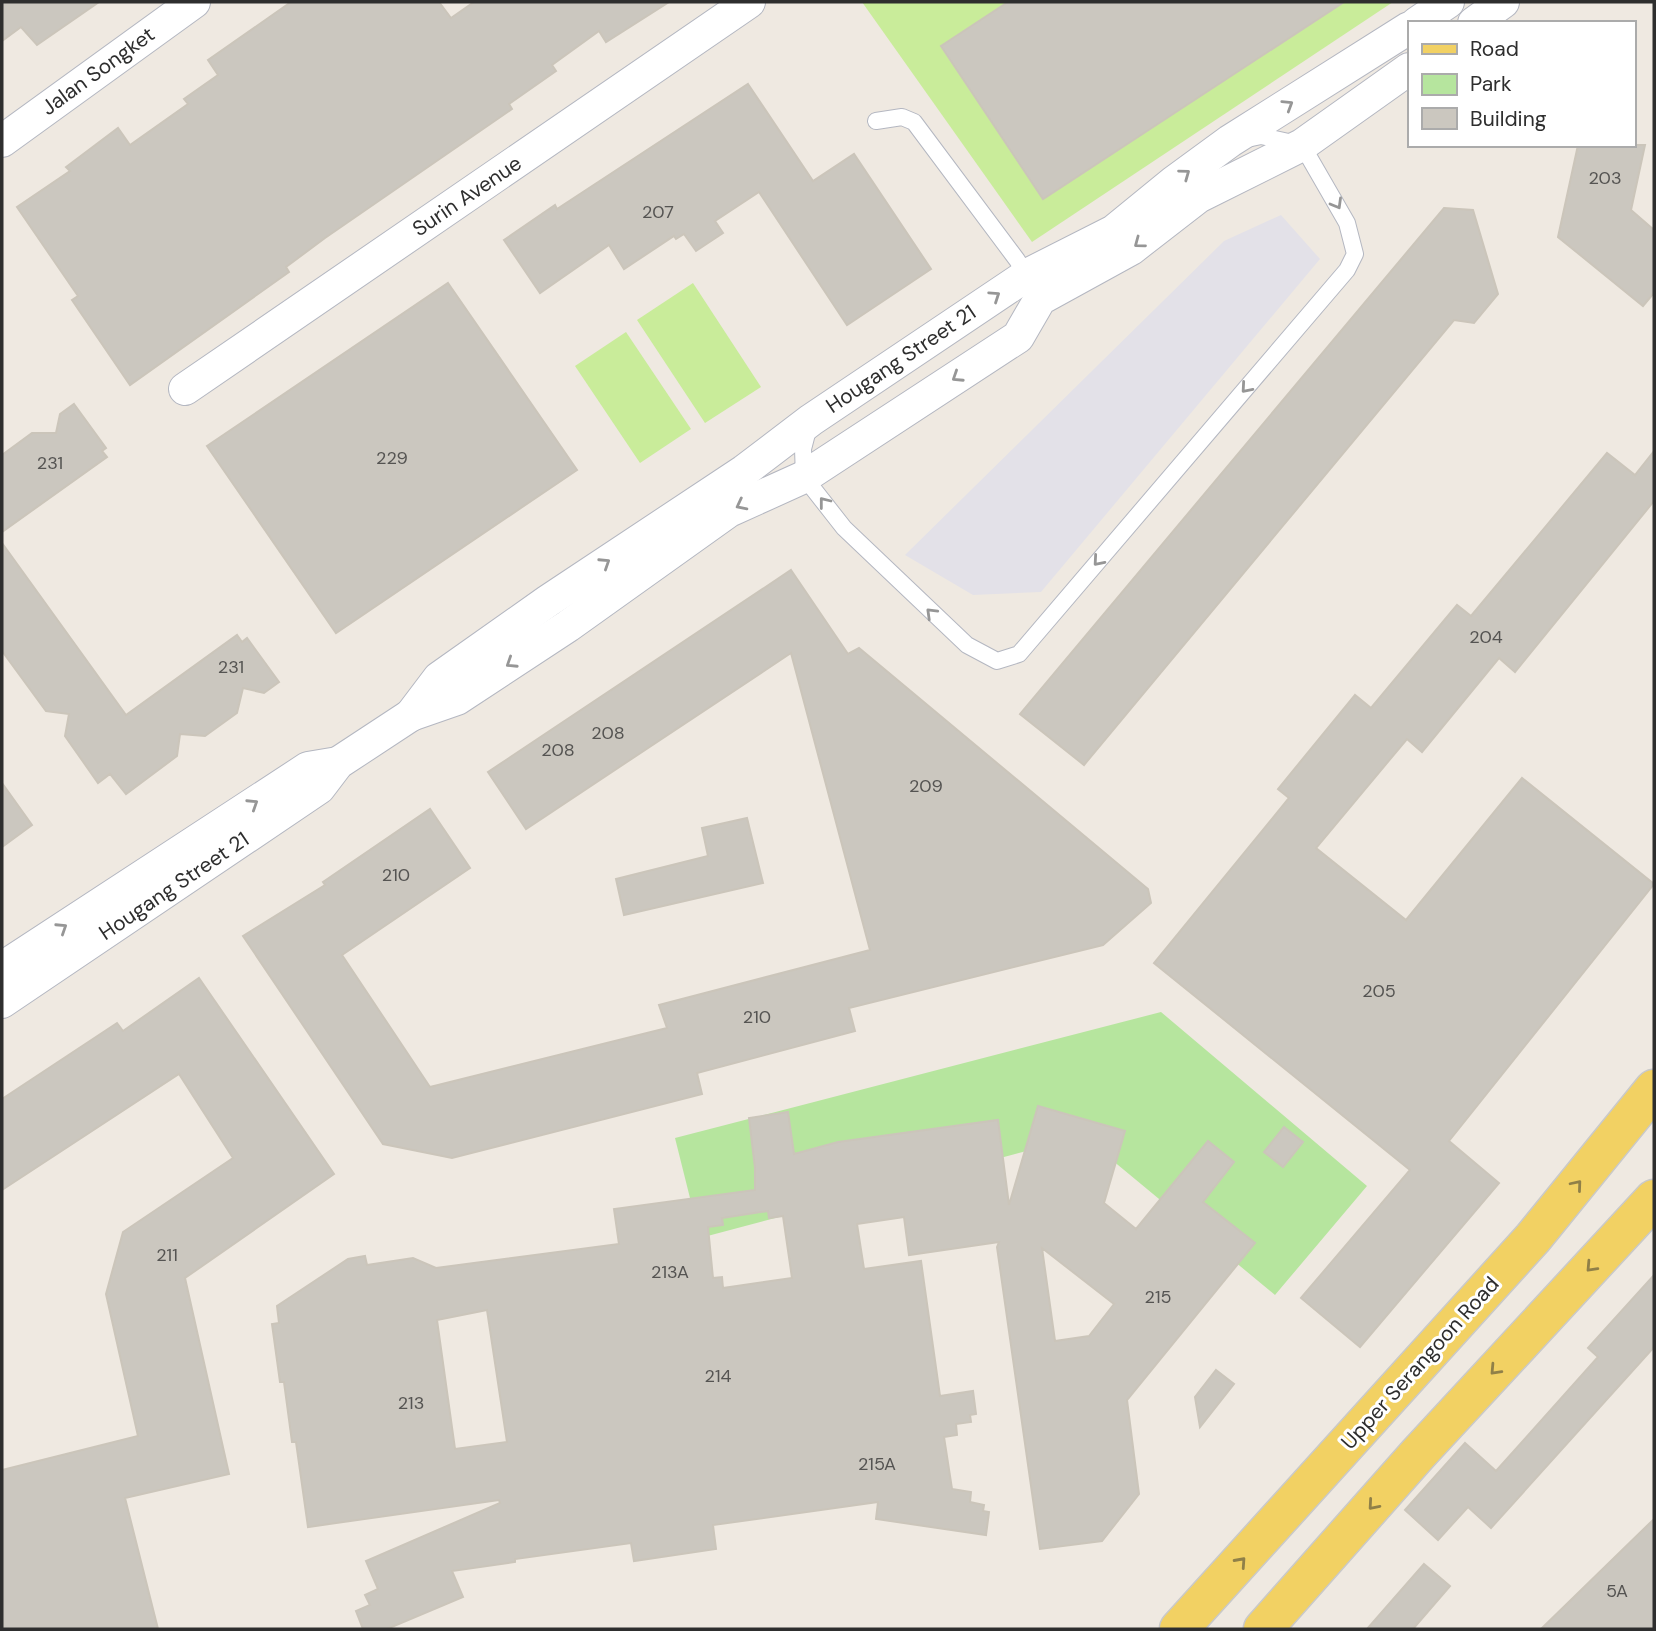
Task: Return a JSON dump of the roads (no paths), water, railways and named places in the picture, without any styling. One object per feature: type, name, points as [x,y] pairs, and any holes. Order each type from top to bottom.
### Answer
[{"type":"main road","name":"Upper Serangoon Road","points":[[1187,1621],[1533,1238],[1654,1089]]},
{"type":"main road","points":[[1263,1629],[1418,1454],[1654,1199]]},
{"type":"main road","points":[[1153,1629],[1187,1621]]},
{"type":"street","name":"Jalan Songket","points":[[2,141],[194,2]]},
{"type":"street","name":"Surin Avenue","points":[[185,390],[749,2]]},
{"type":"street","points":[[1420,21],[1448,2]]},
{"type":"street","points":[[1477,21],[1503,2]]},
{"type":"street","name":"Hougang Street 21","points":[[411,715],[439,678],[548,601],[744,471],[811,420],[1034,287],[1114,231],[1230,141],[1408,29]]},
{"type":"street","name":"Hougang Street 21","points":[[1034,287],[1130,249],[1198,197],[1302,145],[1408,70]]},
{"type":"street","name":"Hougang Street 21","points":[[2,1002],[320,788],[338,763],[411,715],[457,699],[568,626],[729,511],[804,477],[1018,337],[1034,287]]},
{"type":"street","name":"Hougang Street 21","points":[[2,968],[308,768],[338,763]]},
{"type":"lane","points":[[876,121],[902,117],[914,122],[1034,287]]},
{"type":"lane","points":[[811,420],[803,449],[804,477],[844,528],[967,645],[997,661],[1019,654],[1347,270],[1355,254],[1348,223],[1302,145],[1261,136],[1230,141]]}]
